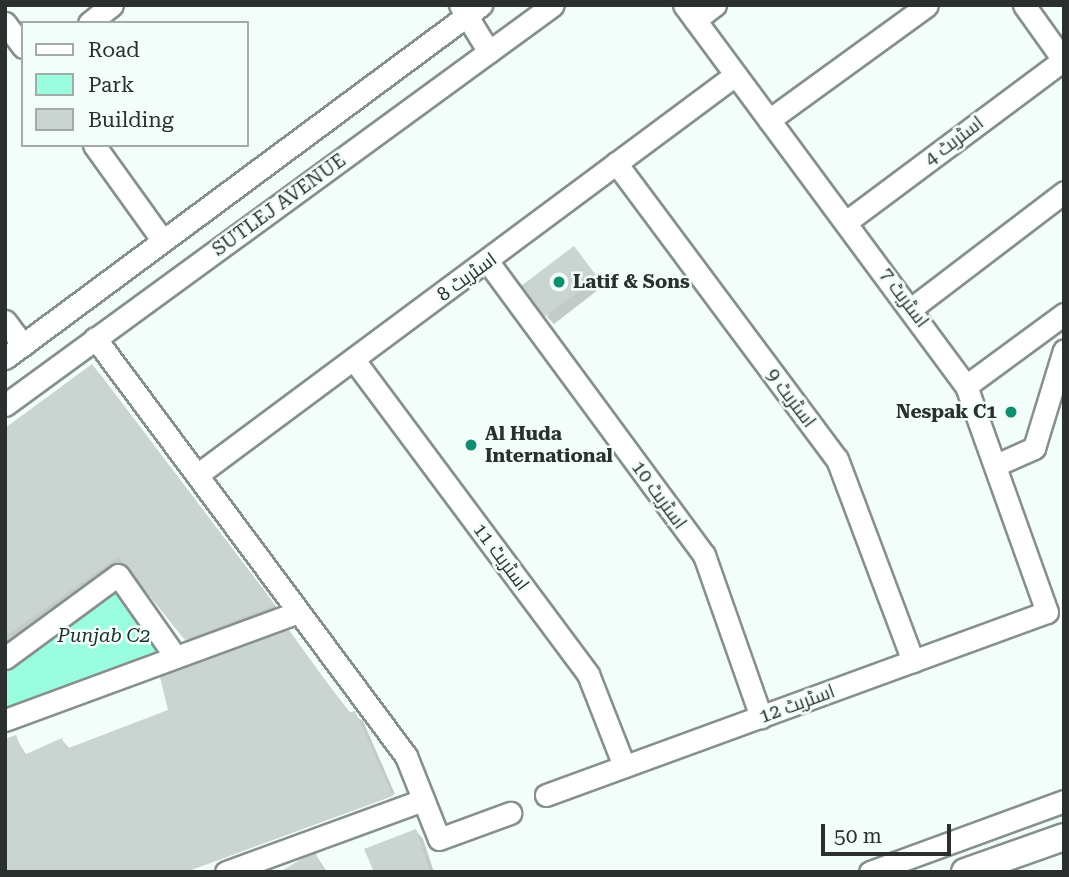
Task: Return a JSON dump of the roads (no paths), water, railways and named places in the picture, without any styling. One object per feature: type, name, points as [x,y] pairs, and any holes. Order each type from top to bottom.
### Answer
[{"type":"main road","points":[[965,872],[1064,837]]},
{"type":"street","points":[[92,21],[112,5]]},
{"type":"street","name":"SUTLEJ AVENUE","points":[[5,405],[553,5]]},
{"type":"street","points":[[690,13],[715,5]]},
{"type":"street","points":[[769,120],[927,5]]},
{"type":"street","points":[[1024,5],[1063,61]]},
{"type":"street","points":[[469,9],[489,52]]},
{"type":"street","name":"SUTLEJ AVENUE","points":[[5,358],[469,9]]},
{"type":"street","name":"اسٹریٹ 7","points":[[690,13],[912,308],[966,386],[1047,612]]},
{"type":"street","points":[[5,23],[21,44]]},
{"type":"street","name":"اسٹریٹ 4","points":[[846,222],[1063,61]]},
{"type":"street","name":"اسٹریٹ 8","points":[[197,475],[488,262],[735,75]]},
{"type":"street","points":[[95,147],[163,241]]},
{"type":"street","name":"اسٹریٹ 9","points":[[616,163],[837,459],[913,661]]},
{"type":"street","points":[[912,308],[1064,192]]},
{"type":"street","name":"اسٹریٹ 10","points":[[488,262],[704,555],[761,717]]},
{"type":"street","points":[[966,386],[1064,313]]},
{"type":"street","points":[[5,321],[23,345]]},
{"type":"street","points":[[95,338],[406,757],[439,839],[510,813]]},
{"type":"street","points":[[996,465],[1034,448],[1064,350]]},
{"type":"street","name":"اسٹریٹ 11","points":[[354,360],[588,674],[624,766]]},
{"type":"street","points":[[5,658],[118,575],[175,656]]},
{"type":"street","points":[[5,720],[299,612]]},
{"type":"street","name":"اسٹریٹ 12","points":[[547,795],[1047,612]]},
{"type":"street","points":[[226,872],[423,800]]},
{"type":"street","points":[[870,872],[1064,801]]},
{"type":"place","name":"Latif & Sons","points":[[559,282]]},
{"type":"place","name":"Nespak C1","points":[[1011,412]]},
{"type":"place","name":"Al Huda International","points":[[471,445]]},
{"type":"park label","name":"Punjab C2","points":[[104,636]]}]
